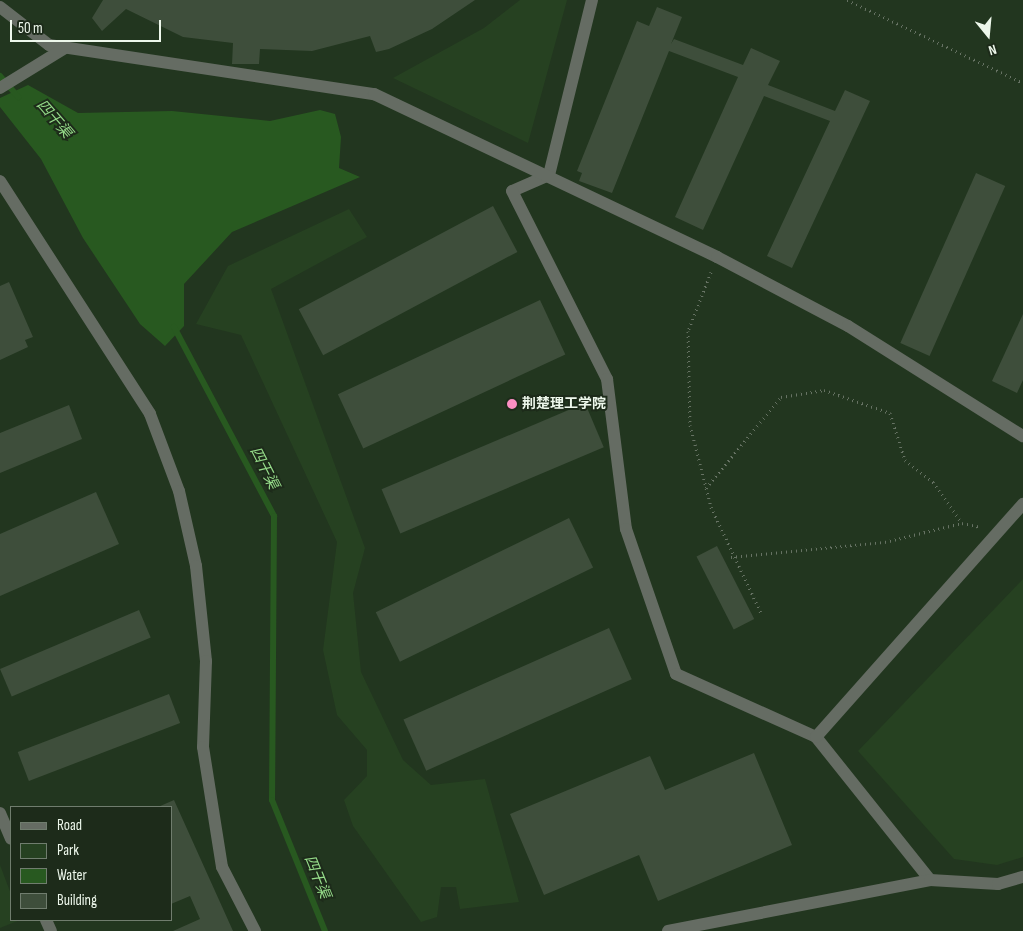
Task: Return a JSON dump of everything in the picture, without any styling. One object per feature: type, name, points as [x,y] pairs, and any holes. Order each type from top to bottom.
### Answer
[{"type":"street","points":[[549,175],[592,0]]},
{"type":"street","points":[[0,7],[49,45],[374,94],[549,175],[717,257],[848,326],[1023,436]]},
{"type":"street","points":[[0,88],[65,48]]},
{"type":"street","points":[[549,175],[512,191],[608,379],[626,528],[676,674],[816,737],[930,880]]},
{"type":"street","points":[[0,182],[150,414],[179,490],[196,566],[206,661],[203,747],[222,867],[255,931]]},
{"type":"street","points":[[816,737],[1023,504]]},
{"type":"street","points":[[0,813],[10,837]]},
{"type":"street","points":[[668,931],[930,880],[998,884],[1023,877]]},
{"type":"path","points":[[848,0],[1023,83]]},
{"type":"path","points":[[717,257],[688,331],[690,425],[706,488],[731,557],[762,615]]},
{"type":"path","points":[[706,488],[781,398],[824,390],[890,413],[905,460],[933,482],[962,523]]},
{"type":"path","points":[[731,557],[885,542],[962,523],[999,531]]},
{"type":"shaded area","name":"荆楚理工学院","points":[[0,0],[1023,0],[1023,931],[0,931]]},
{"type":"green space","points":[[520,0],[567,0],[528,143],[393,78],[484,28]]},
{"type":"green space","points":[[349,209],[367,237],[271,289],[365,548],[353,593],[361,672],[403,760],[431,785],[485,779],[519,902],[460,909],[456,887],[441,887],[437,917],[421,922],[353,826],[344,800],[367,776],[367,750],[337,715],[323,650],[337,542],[241,335],[196,324],[228,266]]},
{"type":"green space","points":[[1023,579],[1023,857],[997,865],[954,859],[858,751]]},
{"type":"green space","points":[[0,865],[10,891],[10,921],[18,921],[0,928]]},
{"type":"water","points":[[28,85],[78,113],[172,111],[270,121],[320,110],[335,114],[341,137],[339,168],[360,177],[232,232],[184,284],[184,326],[165,346],[140,324],[83,238],[41,159],[0,107],[0,98]]},
{"type":"building","points":[[103,0],[475,0],[432,29],[389,49],[376,52],[370,36],[312,51],[260,49],[259,64],[232,64],[233,43],[183,37],[126,9],[102,31],[92,18]]},
{"type":"building","points":[[657,7],[682,17],[671,44],[674,39],[743,65],[751,48],[780,61],[768,85],[835,111],[845,90],[870,101],[792,268],[767,256],[830,121],[764,96],[703,230],[675,217],[738,77],[669,51],[612,193],[579,181],[582,173],[577,171],[637,21],[649,26]]},
{"type":"building","points":[[976,173],[1005,186],[930,356],[900,343]]},
{"type":"building","points":[[493,206],[517,252],[323,355],[299,309]]},
{"type":"building","points":[[9,282],[33,337],[25,340],[28,347],[0,360],[0,286]]},
{"type":"building","points":[[540,300],[565,354],[363,449],[338,394]]},
{"type":"building","points":[[1023,314],[1023,380],[1017,393],[992,381]]},
{"type":"building","points":[[585,403],[604,447],[400,534],[382,489]]},
{"type":"building","points":[[69,405],[82,439],[0,473],[0,433]]},
{"type":"building","points":[[96,492],[119,544],[0,596],[0,534]]},
{"type":"building","points":[[569,518],[593,567],[400,662],[376,612]]},
{"type":"building","points":[[717,546],[754,619],[734,630],[697,556]]},
{"type":"building","points":[[139,610],[151,638],[12,697],[0,669]]},
{"type":"building","points":[[609,628],[632,679],[426,771],[403,720]]},
{"type":"building","points":[[169,694],[180,723],[29,781],[18,752]]},
{"type":"building","points":[[754,753],[792,845],[658,901],[639,855],[544,895],[510,814],[650,756],[665,790]]},
{"type":"building","points":[[174,800],[233,931],[173,931],[200,919],[190,896],[172,904],[172,806],[160,806]]},
{"type":"waterway","name":"四干渠","points":[[0,76],[18,97]]},
{"type":"waterway","name":"四干渠","points":[[174,327],[274,516],[272,800],[325,931]]},
{"type":"place","name":"荆楚理工学院","points":[[512,404]]}]
